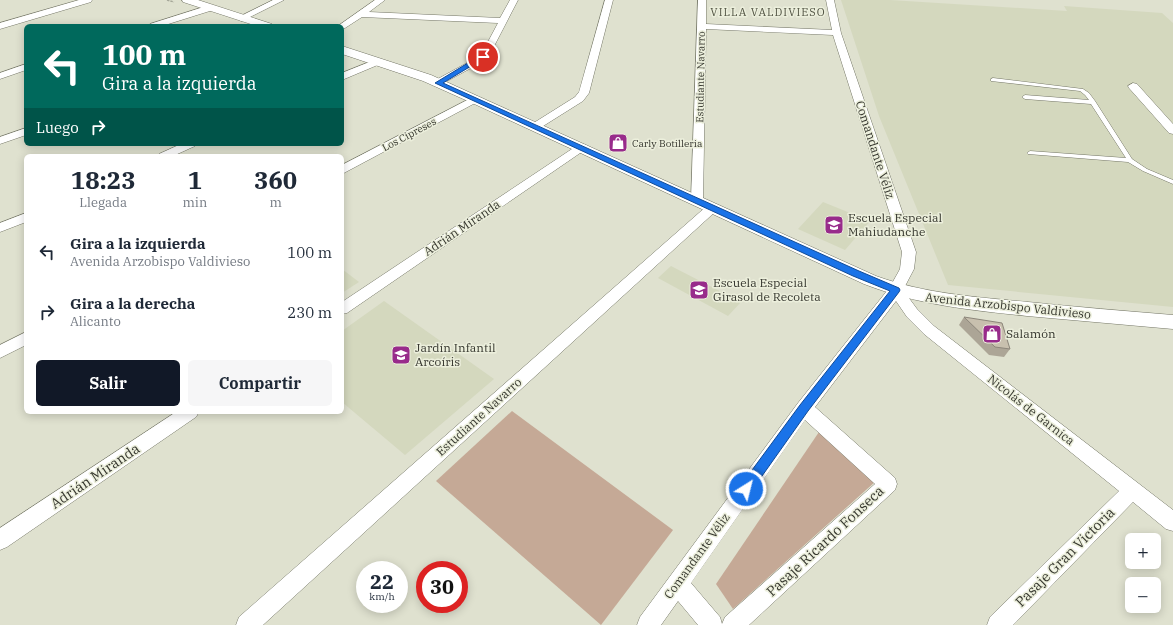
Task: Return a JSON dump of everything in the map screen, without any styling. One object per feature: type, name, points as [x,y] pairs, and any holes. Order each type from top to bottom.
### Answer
[{"type":"street","points":[[0,26],[88,0]]},
{"type":"street","points":[[187,0],[261,24]]},
{"type":"street","points":[[241,18],[280,0]]},
{"type":"street","points":[[344,25],[381,0]]},
{"type":"street","points":[[438,83],[483,57],[488,51],[514,0]]},
{"type":"street","points":[[536,126],[578,100],[584,93],[609,0]]},
{"type":"street","name":"Estudiante Navarro","points":[[247,625],[704,205],[701,26],[702,0]]},
{"type":"street","name":"Comandante Véliz","points":[[648,625],[804,408],[896,290],[907,269],[908,252],[837,33],[830,0]]},
{"type":"street","points":[[159,24],[210,8]]},
{"type":"street","points":[[361,14],[503,21]]},
{"type":"street","points":[[701,26],[837,33]]},
{"type":"street","name":"Avenida Arzobispo Valdivieso","points":[[344,51],[438,83],[475,99],[582,147],[704,205],[863,277],[896,290],[917,296],[962,303],[1173,322]]},
{"type":"street","points":[[344,76],[377,62]]},
{"type":"street","points":[[0,76],[24,68]]},
{"type":"street","points":[[1133,86],[1168,120],[1173,131]]},
{"type":"street","name":"Los Cipreses","points":[[344,169],[475,99]]},
{"type":"street","points":[[0,141],[24,132]]},
{"type":"street","points":[[168,154],[186,146]]},
{"type":"street","name":"Adrián Miranda","points":[[344,308],[582,147]]},
{"type":"street","points":[[0,228],[24,218]]},
{"type":"street","name":"Nicolás de Garnica","points":[[896,290],[912,313],[929,330],[1173,522]]},
{"type":"street","points":[[0,352],[24,339]]},
{"type":"street","name":"Pasaje Ricardo Fonseca","points":[[733,625],[888,484],[804,408]]},
{"type":"street","name":"Adrián Miranda","points":[[0,540],[187,414]]},
{"type":"street","name":"Pasaje Gran Victoria","points":[[998,625],[1132,490]]},
{"type":"street","points":[[677,583],[712,625]]},
{"type":"lane","points":[[993,80],[1081,90],[1087,94],[1093,102],[1130,160],[1145,170],[1173,182]]},
{"type":"lane","points":[[1025,97],[1093,102]]},
{"type":"lane","points":[[1030,153],[1130,160]]},
{"type":"shaded area","points":[[841,0],[890,0],[1067,11],[1064,6],[1162,13],[1173,23],[1173,307],[948,285],[879,116]]},
{"type":"shaded area","name":"Escuela Especial Mahiudanche","points":[[823,202],[870,221],[845,250],[798,229]]},
{"type":"shaded area","name":"Escuela Especial Girasol de Recoleta","points":[[671,266],[741,302],[728,316],[658,278]]},
{"type":"shaded area","points":[[344,271],[359,282],[344,292]]},
{"type":"shaded area","name":"Jardín Infantil Arcoíris","points":[[384,301],[494,379],[405,455],[344,404],[344,330]]},
{"type":"shaded area","points":[[512,411],[673,530],[601,625],[436,481]]},
{"type":"shaded area","points":[[821,429],[876,481],[733,609],[716,584]]},
{"type":"building","points":[[964,317],[1002,323],[1010,349],[995,347]]},
{"type":"place","name":"Carly Botilleria","points":[[618,143]]},
{"type":"place","name":"Escuela Especial Mahiudanche","points":[[834,225]]},
{"type":"place","name":"Escuela Especial Girasol de Recoleta","points":[[699,290]]},
{"type":"place","name":"Salamón","points":[[992,334]]},
{"type":"place","name":"Jardín Infantil Arcoíris","points":[[401,355]]},
{"type":"district","name":"VILLA VALDIVIESO","points":[[768,12]]},
{"type":"route","points":[[483,57],[438,83],[582,147],[856,274],[896,290],[804,408],[746,489]]}]
